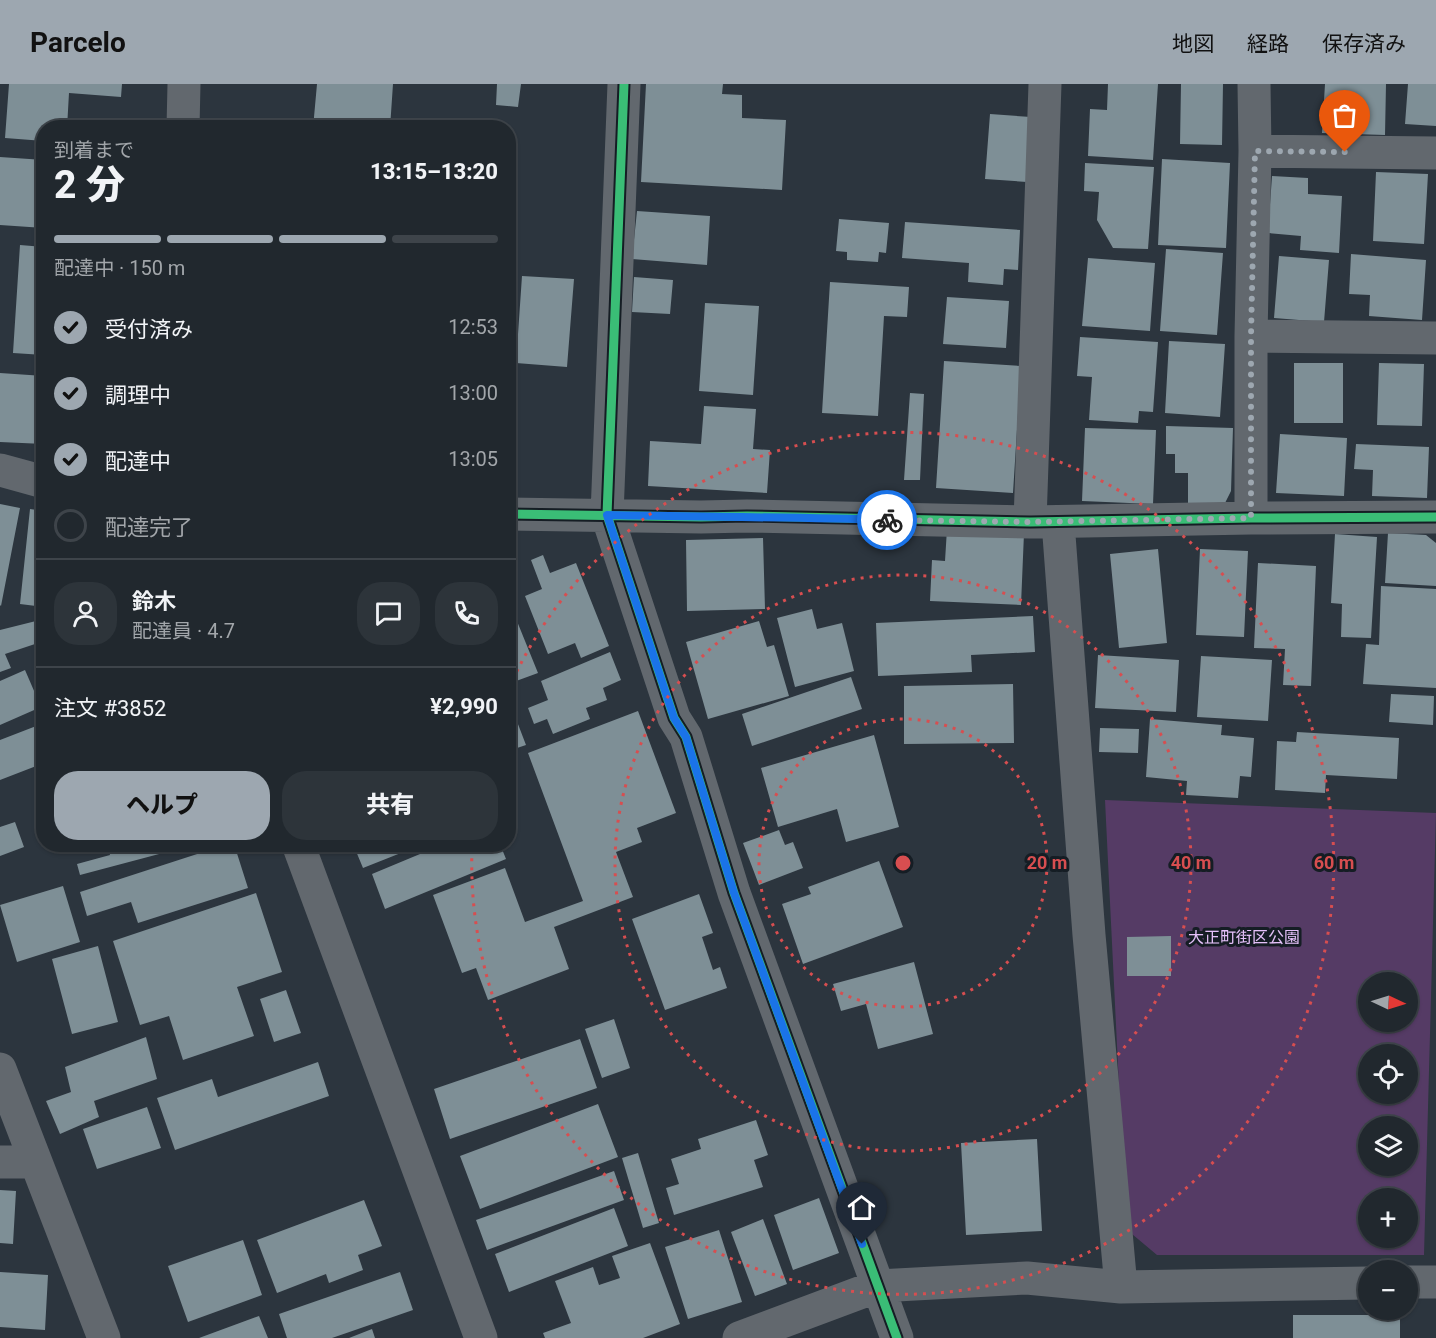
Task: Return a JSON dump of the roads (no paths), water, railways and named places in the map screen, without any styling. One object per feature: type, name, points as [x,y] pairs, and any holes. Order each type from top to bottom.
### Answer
[{"type":"street","points":[[183,120],[184,84]]},
{"type":"street","points":[[624,84],[607,515],[674,718],[686,737],[734,893],[897,1338]]},
{"type":"street","points":[[1045,84],[1044,522],[1089,935],[1121,1287]]},
{"type":"street","points":[[1251,518],[1254,84]]},
{"type":"street","points":[[1255,151],[1436,153]]},
{"type":"street","points":[[1251,336],[1436,338]]},
{"type":"street","points":[[0,470],[36,480]]},
{"type":"street","points":[[516,514],[1044,522],[1436,517]]},
{"type":"street","points":[[301,852],[481,1338]]},
{"type":"street","points":[[0,1069],[104,1338]]},
{"type":"street","points":[[0,1162],[36,1162]]},
{"type":"street","points":[[739,1338],[878,1286],[1027,1278],[1121,1287],[1358,1283]]},
{"type":"street","points":[[1418,1282],[1436,1282]]},
{"type":"park label","name":"大正町街区公園","points":[[1244,937]]}]
